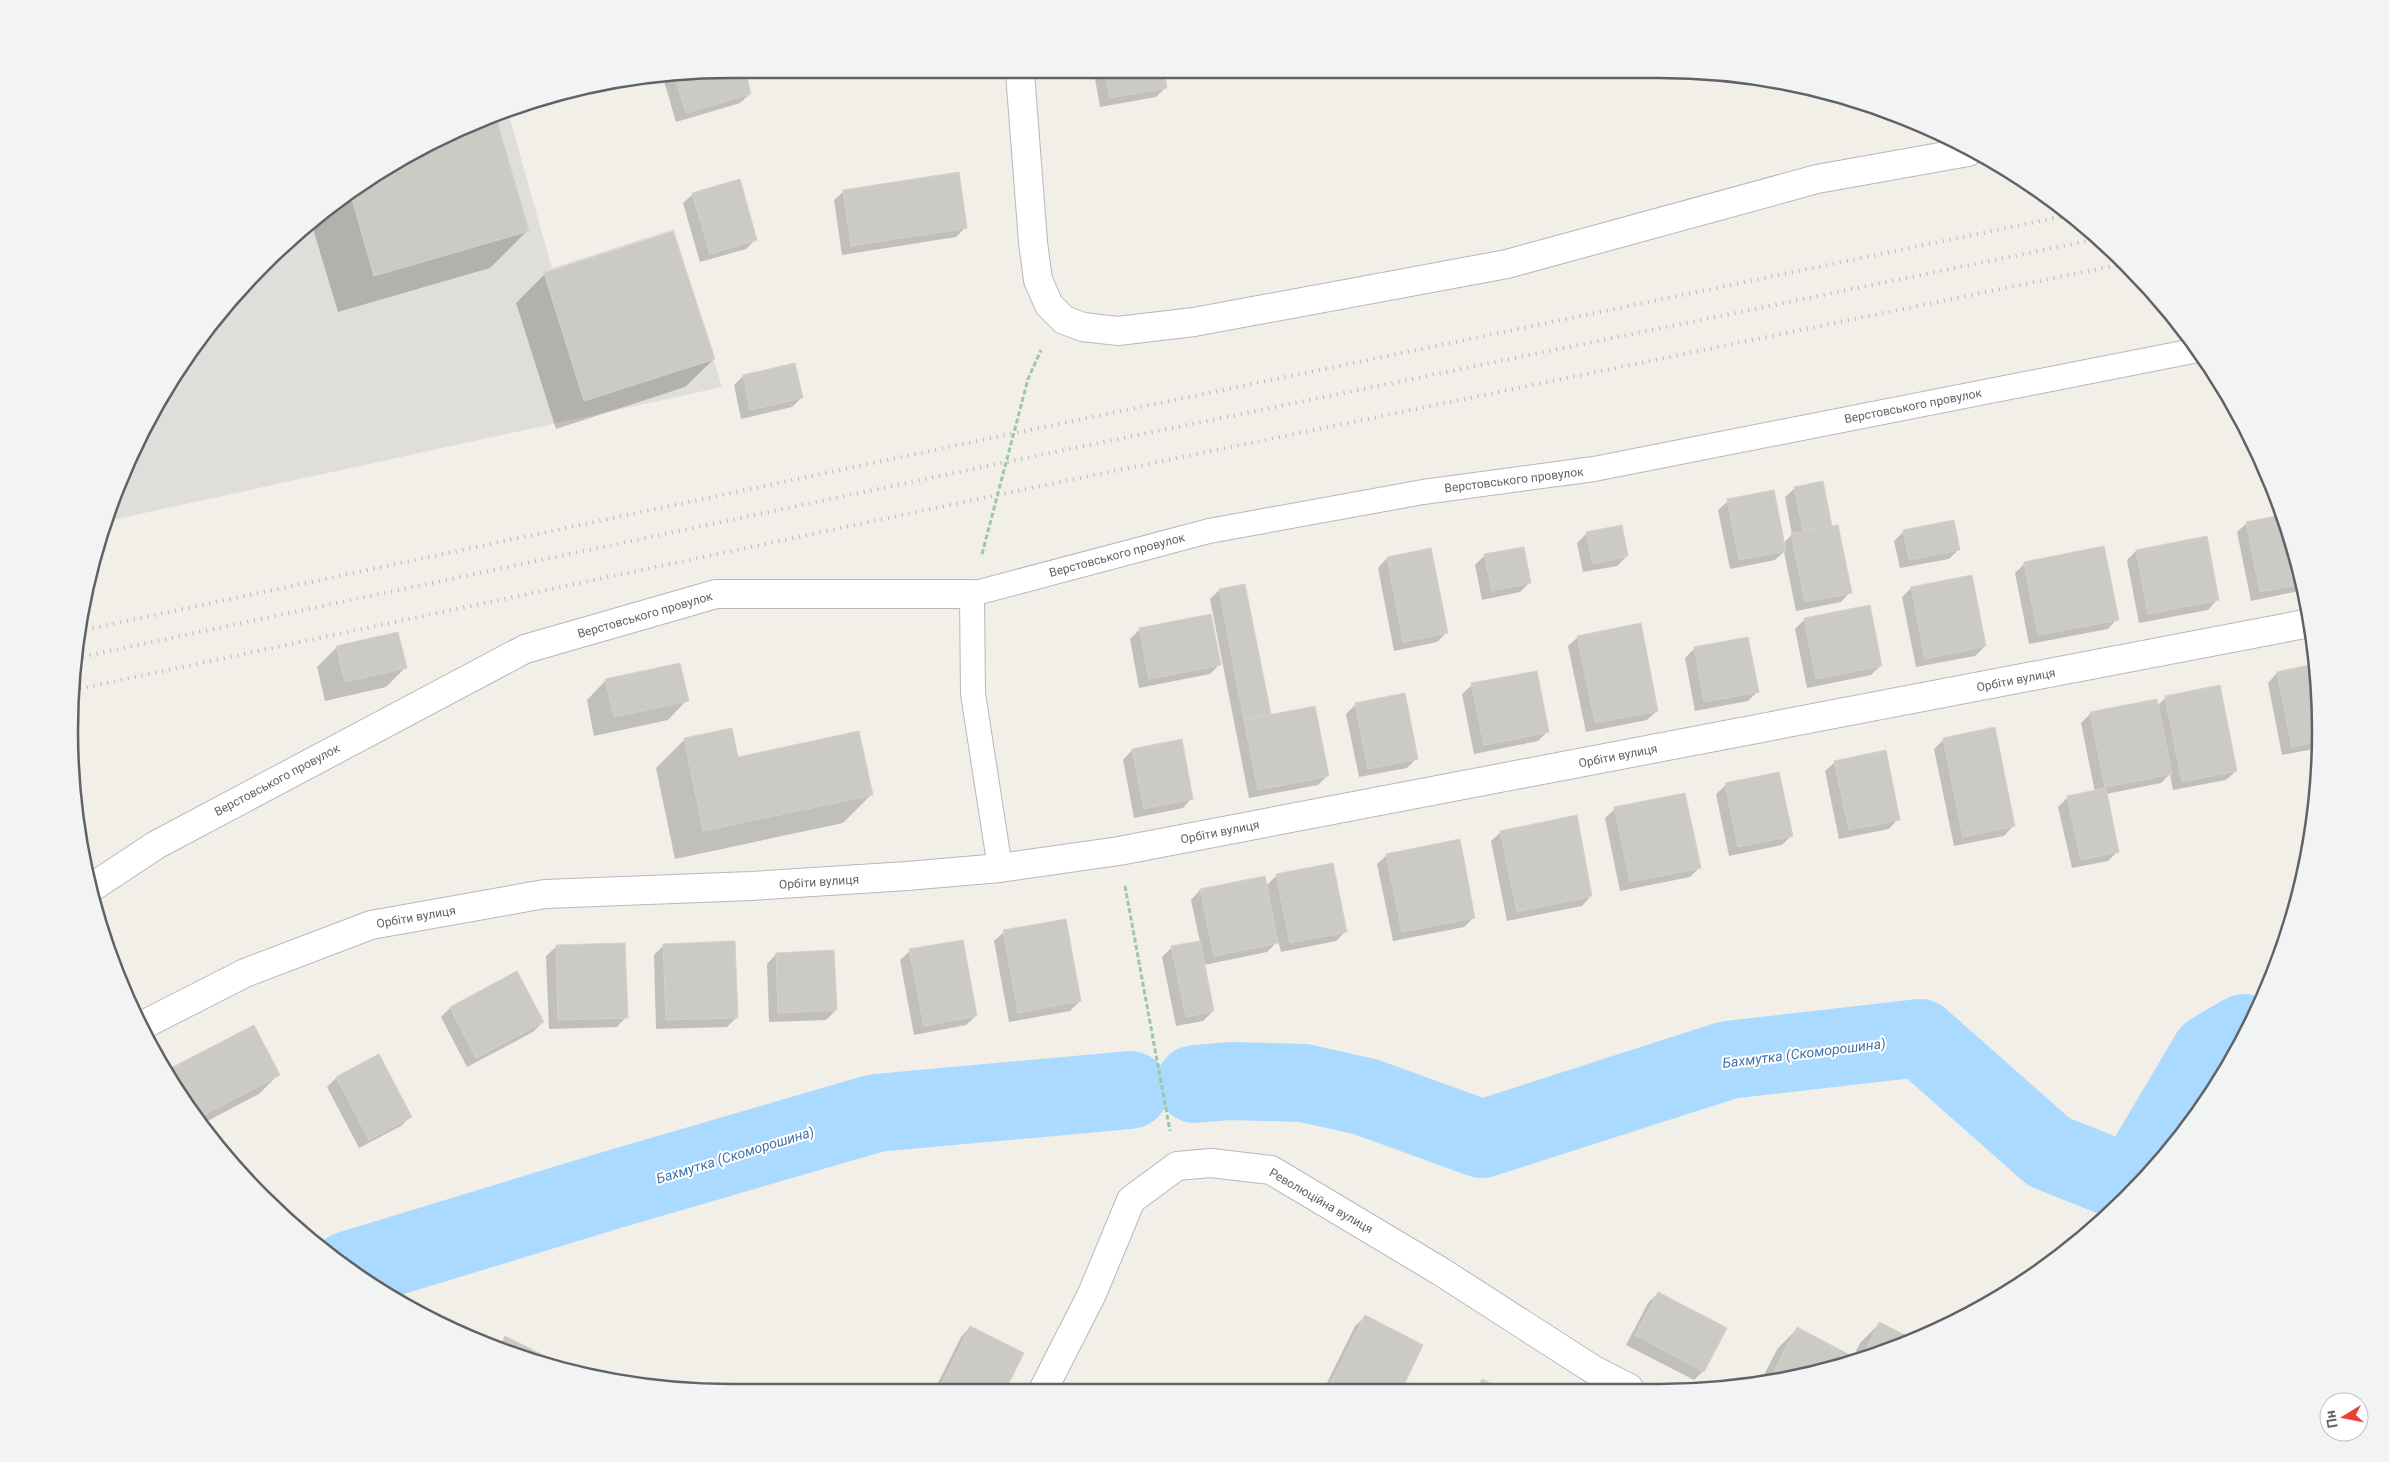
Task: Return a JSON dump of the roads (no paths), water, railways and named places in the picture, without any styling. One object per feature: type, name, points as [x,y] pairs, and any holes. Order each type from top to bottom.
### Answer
[{"type":"street","points":[[1020,78],[1033,242],[1038,280],[1049,305],[1064,320],[1083,327],[1118,331],[1194,322],[1508,264],[1817,179],[1962,153]]},
{"type":"street","name":"Верстовського провулок","points":[[96,885],[156,846],[525,649],[716,594],[972,594]]},
{"type":"street","name":"Орбіти вулиця","points":[[147,1023],[246,974],[371,925],[545,894],[751,886],[1000,868],[1119,851],[2303,625]]},
{"type":"street","name":"Революційна вулиця","points":[[1046,1384],[1092,1294],[1131,1200],[1177,1166],[1211,1163],[1271,1170],[1440,1272],[1594,1370],[1621,1384]]},
{"type":"lane","name":"Верстовського провулок","points":[[972,594],[1209,531],[1423,492],[1594,469],[2189,352]]},
{"type":"lane","points":[[972,594],[973,694],[1000,868]]},
{"type":"waterway","name":"Бахмутка (Скоморошина)","points":[[1195,1084],[1230,1081],[1304,1083],[1366,1097],[1482,1139],[1728,1060],[1920,1038],[2049,1152],[2129,1184]]},
{"type":"waterway","name":"Бахмутка (Скоморошина)","points":[[2140,1172],[2210,1053],[2234,1039]]},
{"type":"waterway","name":"Бахмутка (Скоморошина)","points":[[358,1267],[615,1189],[876,1113],[1130,1090]]},
{"type":"railway","points":[[86,630],[1015,433],[2061,217]]},
{"type":"railway","points":[[82,657],[1006,462],[2090,241]]},
{"type":"railway","points":[[79,689],[997,495],[2116,265]]}]
